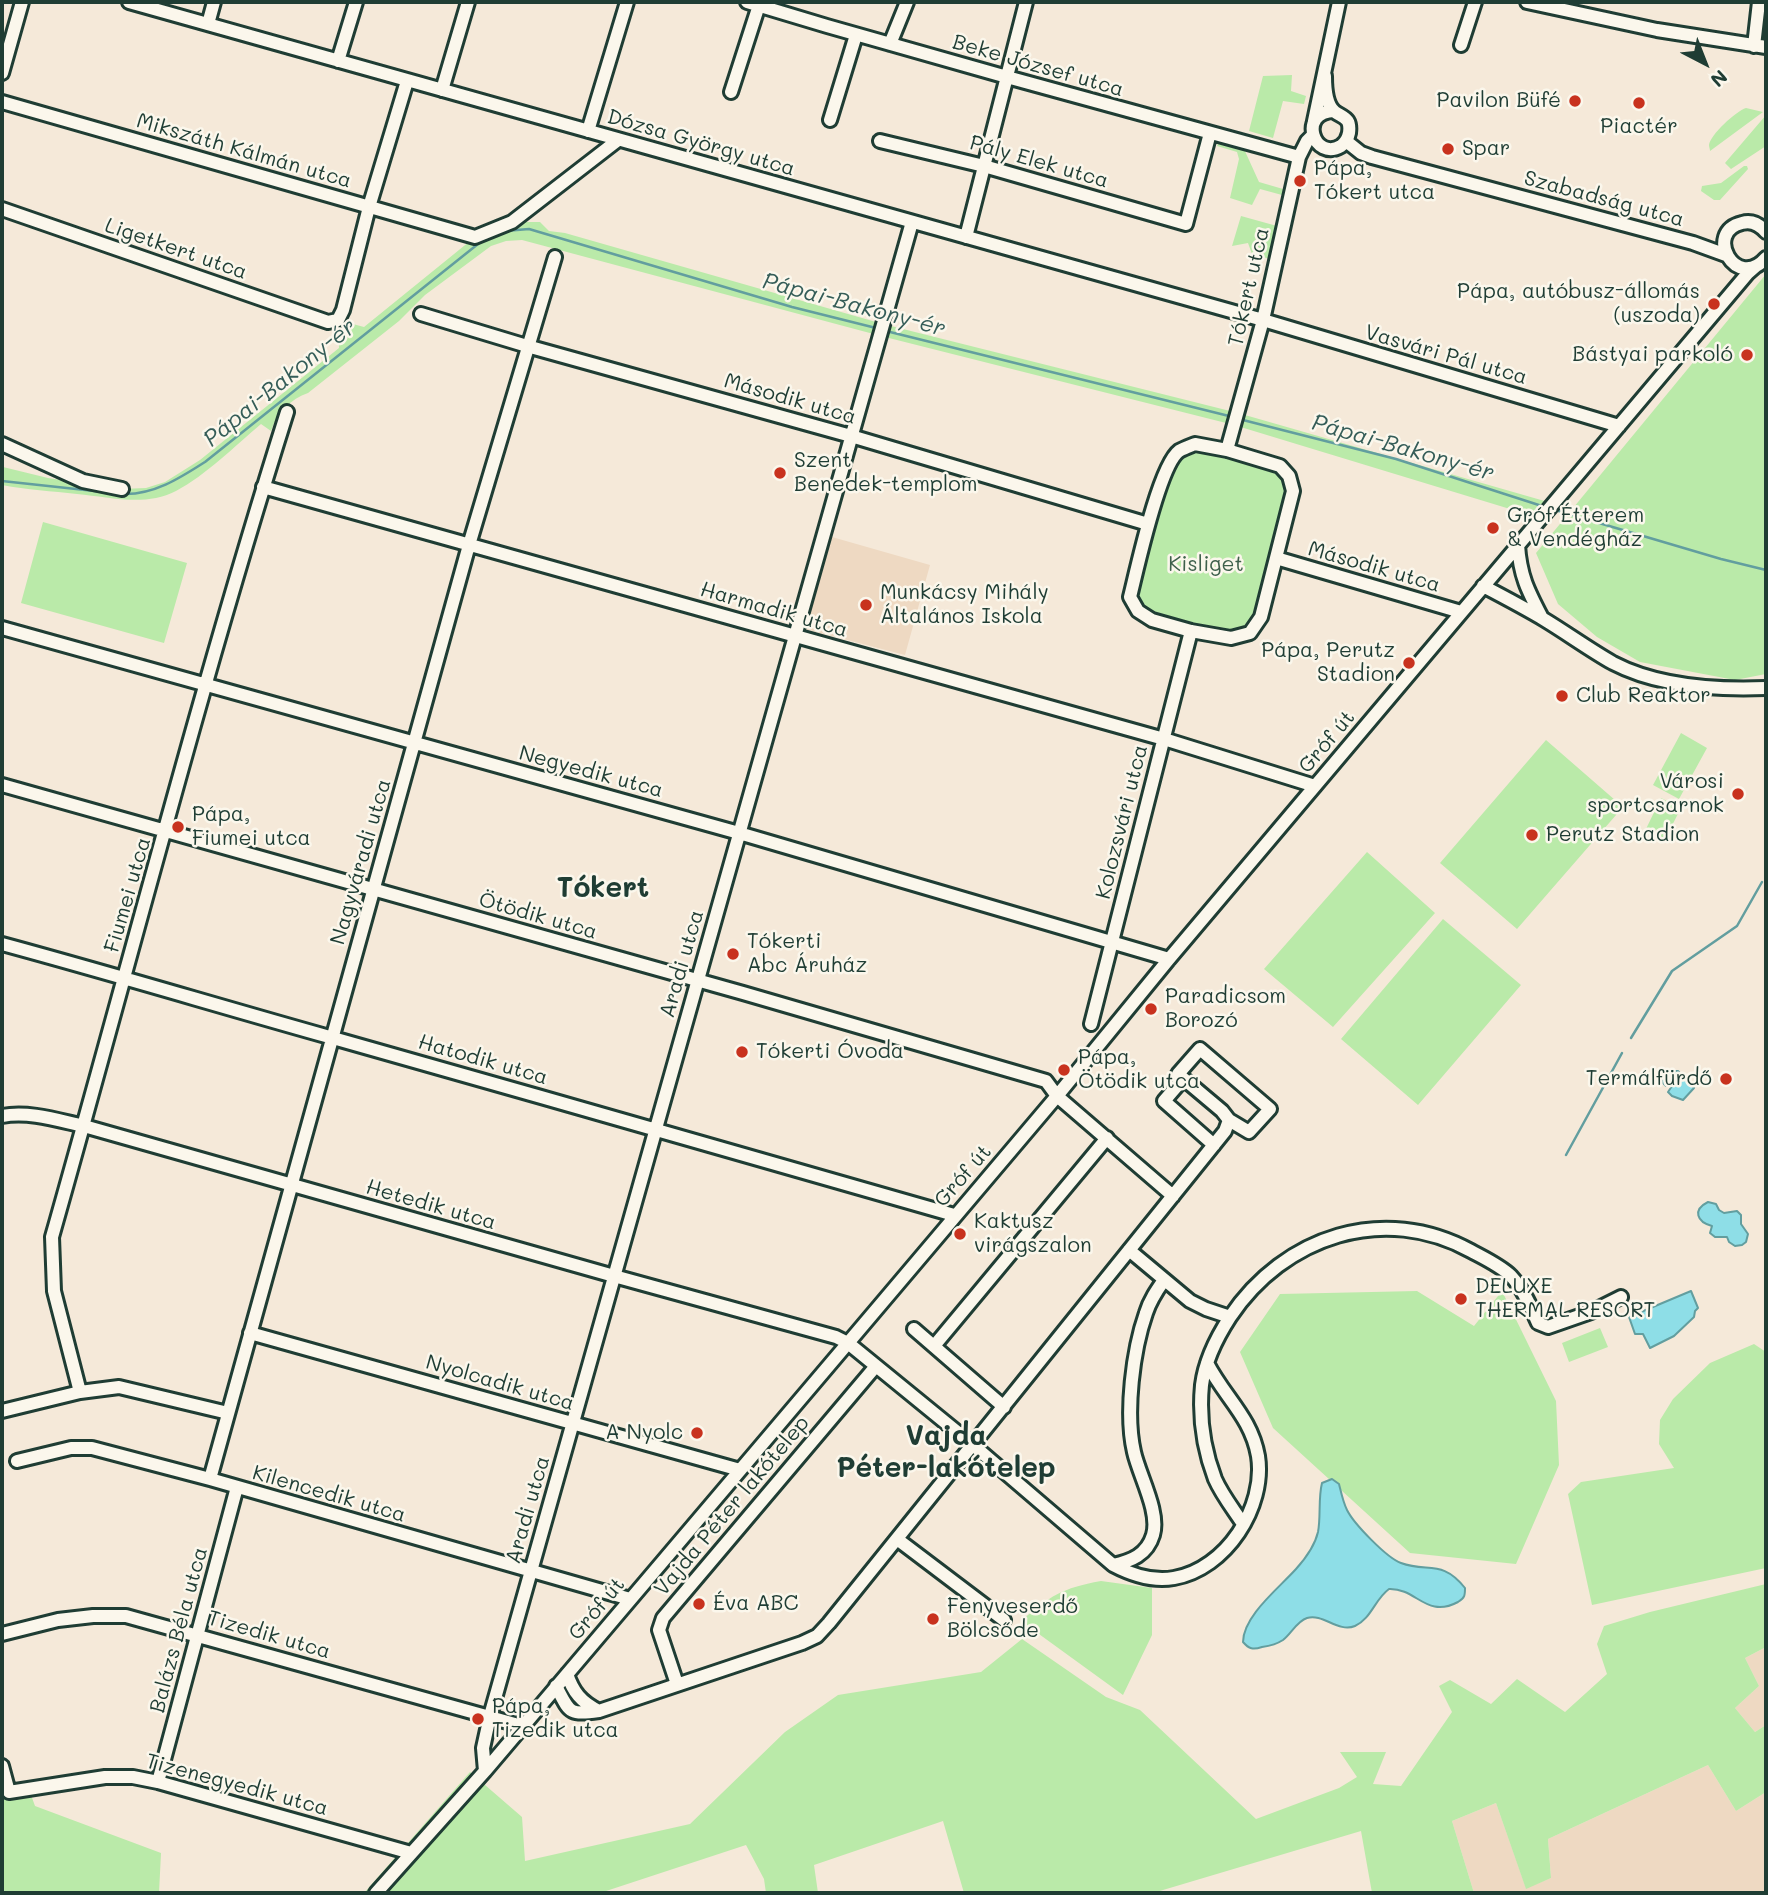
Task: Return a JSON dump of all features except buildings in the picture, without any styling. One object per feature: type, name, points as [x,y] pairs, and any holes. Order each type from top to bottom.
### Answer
[{"type":"street","points":[[2,73],[22,2]]},
{"type":"street","name":"Dózsa György utca","points":[[128,2],[1263,320]]},
{"type":"street","points":[[208,24],[214,2]]},
{"type":"street","points":[[338,61],[356,2]]},
{"type":"street","points":[[442,90],[468,2]]},
{"type":"street","points":[[588,131],[627,2]]},
{"type":"street","points":[[890,44],[907,2]]},
{"type":"street","points":[[967,237],[1026,2]]},
{"type":"street","name":"Tókert utca","points":[[1313,129],[1339,2]]},
{"type":"street","points":[[1461,45],[1475,2]]},
{"type":"street","points":[[1527,2],[1657,30],[1760,47],[1759,2]]},
{"type":"street","points":[[731,92],[755,3]]},
{"type":"street","name":"Beke József utca","points":[[755,3],[1007,78],[1299,157]]},
{"type":"street","points":[[830,120],[856,35]]},
{"type":"street","name":"Tókert utca","points":[[1325,76],[1326,93],[1334,111],[1349,123],[1346,141]]},
{"type":"street","points":[[369,207],[407,81]]},
{"type":"street","name":"Mikszáth Kálmán utca","points":[[2,102],[475,237],[512,222],[618,140]]},
{"type":"street","name":"Tókert utca","points":[[1227,450],[1263,320],[1299,157],[1322,114],[1334,111]]},
{"type":"street","points":[[1313,129],[1320,145],[1331,149],[1346,141]]},
{"type":"street","name":"Pály Elek utca","points":[[880,141],[984,166],[1186,225],[1210,133]]},
{"type":"street","name":"Szabadság utca","points":[[1346,141],[1361,153],[1372,157],[1693,243],[1728,258]]},
{"type":"street","name":"Ligetkert utca","points":[[2,209],[328,322],[338,320],[343,310],[369,207]]},
{"type":"street","name":"Aradi utca","points":[[485,1770],[483,1748],[490,1716],[912,222]]},
{"type":"street","points":[[1734,290],[1735,277],[1724,241],[1732,227],[1739,223],[1754,223],[1766,231]]},
{"type":"street","name":"Szabadság utca","points":[[1693,243],[1724,241]]},
{"type":"street","name":"Nagyváradi utca","points":[[210,1479],[469,545],[555,257]]},
{"type":"street","points":[[1728,258],[1743,268],[1761,262]]},
{"type":"street","points":[[1619,426],[1761,262]]},
{"type":"street","name":"Második utca","points":[[421,314],[1149,524]]},
{"type":"street","name":"Vasvári Pál utca","points":[[1263,320],[1619,426]]},
{"type":"street","name":"Fiumei utca","points":[[80,1392],[54,1291],[52,1237],[206,685],[286,412]]},
{"type":"street","name":"Gróf út","points":[[376,1893],[485,1770],[848,1343],[1619,426]]},
{"type":"street","points":[[2,444],[83,481],[122,489]]},
{"type":"street","points":[[1195,444],[1227,450],[1280,466],[1289,476],[1293,491],[1261,617],[1250,633],[1231,638],[1152,620],[1138,611],[1130,597],[1167,468],[1179,451],[1195,444]]},
{"type":"street","name":"Harmadik utca","points":[[263,487],[1164,739],[1315,786]]},
{"type":"street","points":[[1518,545],[1524,583],[1542,618]]},
{"type":"street","name":"Második utca","points":[[1276,558],[1461,612]]},
{"type":"street","points":[[1483,586],[1615,663],[1653,678],[1729,690],[1766,688]]},
{"type":"street","name":"Negyedik utca","points":[[2,628],[739,833],[1169,959]]},
{"type":"street","name":"Kolozsvári utca","points":[[1091,1024],[1191,631]]},
{"type":"street","name":"Ötödik utca","points":[[2,785],[698,980],[1046,1081],[1057,1096]]},
{"type":"street","name":"Hatodik utca","points":[[2,944],[954,1215]]},
{"type":"street","points":[[1200,1049],[1270,1109],[1249,1132],[1229,1120],[1178,1074],[1200,1049]]},
{"type":"street","points":[[1183,1079],[1164,1101],[1214,1145]]},
{"type":"street","points":[[1057,1096],[1173,1196]]},
{"type":"street","name":"Hetedik utca","points":[[2,1116],[33,1115],[84,1126],[836,1337],[848,1343]]},
{"type":"street","points":[[556,1686],[567,1708],[577,1714],[599,1711],[817,1636],[1214,1145],[1225,1131],[1229,1120]]},
{"type":"street","points":[[934,1346],[1107,1138]]},
{"type":"street","points":[[1243,1524],[1216,1482],[1206,1452],[1202,1420],[1202,1384],[1210,1354],[1242,1298],[1264,1275],[1290,1256],[1313,1244],[1341,1235],[1400,1228],[1427,1232],[1455,1242],[1485,1258],[1511,1276],[1538,1322],[1548,1327],[1591,1312],[1621,1297]]},
{"type":"street","points":[[1129,1250],[1190,1301],[1230,1317]]},
{"type":"street","points":[[1113,1565],[1139,1556],[1149,1545],[1154,1533],[1154,1517],[1134,1450],[1130,1421],[1138,1344],[1152,1297],[1164,1279]]},
{"type":"street","points":[[914,1329],[1003,1407]]},
{"type":"street","name":"Nyolcadik utca","points":[[250,1333],[740,1470]]},
{"type":"street","points":[[848,1343],[1113,1565],[1133,1575],[1154,1580],[1175,1578],[1216,1559],[1243,1524],[1252,1507],[1259,1480],[1258,1457],[1251,1432],[1243,1415],[1216,1380],[1208,1363]]},
{"type":"street","name":"Vajda Péter lakótelep","points":[[677,1684],[659,1630],[663,1618],[876,1366]]},
{"type":"street","points":[[2,1411],[80,1392],[119,1387],[228,1413]]},
{"type":"street","name":"Kilencedik utca","points":[[17,1461],[71,1448],[92,1448],[210,1479],[630,1600]]},
{"type":"street","name":"Balázs Béla utca","points":[[158,1782],[237,1487]]},
{"type":"street","points":[[897,1539],[1004,1620]]},
{"type":"street","name":"Tizedik utca","points":[[2,1634],[58,1620],[126,1616],[522,1726]]},
{"type":"street","points":[[567,1674],[579,1698],[599,1711]]},
{"type":"street","name":"Tizenegyedik utca","points":[[2,1766],[9,1792],[105,1777],[133,1777],[411,1853]]},
{"type":"shaded area","name":"Munkácsy Mihály Általános Iskola","points":[[832,537],[930,565],[905,655],[805,629]]},
{"type":"shaded area","points":[[1766,1647],[1766,1725],[1755,1732],[1735,1708],[1759,1686],[1745,1658]]},
{"type":"shaded area","points":[[1708,1765],[1736,1811],[1766,1792],[1766,1893],[1474,1893],[1452,1821],[1496,1803],[1526,1888],[1551,1878],[1548,1839]]},
{"type":"green space","points":[[1292,75],[1291,91],[1306,96],[1304,104],[1283,101],[1273,138],[1249,131],[1263,76]]},
{"type":"green space","points":[[1746,108],[1763,112],[1710,151],[1710,141],[1719,130]]},
{"type":"green space","points":[[1766,115],[1766,146],[1731,169],[1725,163]]},
{"type":"green space","points":[[1219,141],[1244,149],[1259,182],[1283,189],[1282,195],[1260,189],[1252,205],[1230,198],[1239,159],[1237,152],[1217,146]]},
{"type":"green space","points":[[1744,166],[1748,169],[1720,200],[1714,200],[1701,191],[1702,186],[1721,183]]},
{"type":"green space","points":[[1241,216],[1277,226],[1270,259],[1252,254],[1248,243],[1232,246]]},
{"type":"green space","points":[[512,222],[540,222],[549,231],[565,233],[883,324],[1238,413],[1548,502],[1533,516],[1234,425],[881,336],[522,240],[491,246],[425,295],[399,321],[308,393],[290,403],[281,412],[271,431],[261,424],[209,469],[176,491],[152,499],[127,500],[2,485],[3,467],[48,478],[122,489],[146,488],[165,482],[200,460],[339,348],[338,320],[364,327],[475,237]]},
{"type":"green space","points":[[1766,274],[1766,674],[1735,680],[1640,662],[1597,637],[1558,604],[1536,553]]},
{"type":"green space","name":"Kisliget","points":[[1198,450],[1275,471],[1283,480],[1287,492],[1256,613],[1246,628],[1232,631],[1152,617],[1142,608],[1135,596],[1171,470],[1183,455]]},
{"type":"green space","points":[[43,522],[187,563],[164,643],[21,603]]},
{"type":"green space","points":[[1681,733],[1707,748],[1679,799],[1653,785]]},
{"type":"green space","name":"Perutz Stadion","points":[[1546,740],[1623,807],[1517,929],[1440,863]]},
{"type":"green space","points":[[1661,798],[1681,808],[1664,841],[1645,831]]},
{"type":"green space","points":[[1367,852],[1435,913],[1333,1027],[1264,969]]},
{"type":"green space","points":[[1443,919],[1521,985],[1418,1105],[1341,1039]]},
{"type":"green space","points":[[1417,1291],[1474,1326],[1502,1291],[1556,1401],[1559,1465],[1516,1564],[1410,1553],[1273,1428],[1240,1352],[1280,1294]]},
{"type":"green space","points":[[1600,1328],[1608,1347],[1569,1362],[1562,1343]]},
{"type":"green space","points":[[1754,1344],[1766,1352],[1766,1568],[1592,1605],[1568,1494],[1581,1482],[1674,1468],[1659,1444],[1660,1420],[1673,1399],[1710,1363]]},
{"type":"green space","points":[[1101,1581],[1152,1588],[1152,1635],[1123,1695],[1021,1621],[1057,1594]]},
{"type":"green space","points":[[1766,1584],[1766,1647],[1745,1658],[1759,1686],[1735,1708],[1755,1732],[1766,1725],[1766,1792],[1736,1811],[1708,1765],[1548,1839],[1551,1878],[1526,1889],[1496,1803],[1452,1821],[1474,1893],[1372,1893],[1361,1831],[1153,1893],[964,1893],[943,1821],[814,1865],[818,1893],[766,1893],[764,1879],[746,1845],[600,1893],[364,1893],[470,1772],[522,1817],[525,1861],[690,1824],[785,1732],[838,1695],[981,1672],[1022,1639],[1106,1697],[1140,1710],[1256,1819],[1339,1788],[1357,1777],[1340,1752],[1386,1752],[1373,1784],[1401,1786],[1452,1712],[1439,1686],[1450,1680],[1491,1704],[1517,1679],[1565,1712],[1607,1674],[1597,1644],[1604,1626]]},
{"type":"green space","points":[[27,1784],[35,1806],[161,1853],[159,1893],[2,1893],[2,1789]]},
{"type":"water","points":[[1670,1071],[1678,1071],[1694,1088],[1683,1100],[1672,1096],[1668,1092],[1672,1086],[1666,1086],[1662,1082],[1662,1077]]},
{"type":"water","points":[[1708,1202],[1716,1204],[1724,1213],[1737,1211],[1741,1215],[1741,1224],[1748,1234],[1746,1242],[1735,1246],[1727,1237],[1715,1237],[1710,1233],[1712,1226],[1698,1216],[1700,1209]]},
{"type":"water","points":[[1691,1291],[1698,1308],[1694,1317],[1674,1336],[1650,1348],[1643,1334],[1635,1334],[1629,1317]]},
{"type":"water","points":[[1332,1479],[1339,1484],[1344,1504],[1351,1516],[1380,1548],[1401,1563],[1449,1573],[1465,1588],[1464,1596],[1458,1602],[1438,1607],[1399,1590],[1389,1589],[1365,1619],[1355,1626],[1343,1627],[1319,1618],[1307,1618],[1273,1645],[1249,1647],[1243,1642],[1255,1612],[1299,1565],[1315,1542],[1322,1483]]},
{"type":"waterway","name":"Pápai-Bakony-ér","points":[[505,231],[529,229],[792,307],[876,328]]},
{"type":"waterway","name":"Pápai-Bakony-ér","points":[[123,494],[156,489],[205,462],[483,240]]},
{"type":"waterway","name":"Pápai-Bakony-ér","points":[[886,331],[1233,417]]},
{"type":"waterway","name":"Pápai-Bakony-ér","points":[[1239,419],[1396,459],[1545,507]]},
{"type":"waterway","name":"Pápai-Bakony-ér","points":[[2,481],[113,493]]},
{"type":"waterway","name":"Pápai-Bakony-ér","points":[[1555,510],[1766,570]]},
{"type":"waterway","points":[[1631,1038],[1672,971],[1737,926],[1762,882]]},
{"type":"waterway","points":[[1566,1155],[1622,1053]]},
{"type":"place","name":"Pavilon Büfé","points":[[1575,101]]},
{"type":"place","name":"Piactér","points":[[1639,103]]},
{"type":"place","name":"Spar","points":[[1448,149]]},
{"type":"place","name":"Pápa, Tókert utca","points":[[1300,181]]},
{"type":"place","name":"Pápa, autóbusz-állomás (uszoda)","points":[[1714,304]]},
{"type":"place","name":"Bástyai parkoló","points":[[1747,355]]},
{"type":"place","name":"Szent Benedek-templom","points":[[780,473]]},
{"type":"place","name":"Gróf Étterem & Vendégház","points":[[1493,528]]},
{"type":"place","name":"Munkácsy Mihály Általános Iskola","points":[[866,605]]},
{"type":"place","name":"Pápa, Perutz Stadion","points":[[1409,663]]},
{"type":"place","name":"Club Reaktor","points":[[1562,696]]},
{"type":"place","name":"Városi sportcsarnok","points":[[1738,794]]},
{"type":"place","name":"Pápa, Fiumei utca","points":[[178,827]]},
{"type":"place","name":"Perutz Stadion","points":[[1532,835]]},
{"type":"place","name":"Tókerti Abc Áruház","points":[[733,954]]},
{"type":"place","name":"Paradicsom Borozó","points":[[1151,1009]]},
{"type":"place","name":"Tókerti Óvoda","points":[[742,1052]]},
{"type":"place","name":"Pápa, Ötödik utca","points":[[1064,1070]]},
{"type":"place","name":"Termálfürdő","points":[[1726,1079]]},
{"type":"place","name":"Kaktusz virágszalon","points":[[960,1234]]},
{"type":"place","name":"DELUXE THERMAL RESORT","points":[[1461,1299]]},
{"type":"place","name":"A Nyolc","points":[[697,1433]]},
{"type":"place","name":"Éva ABC","points":[[699,1604]]},
{"type":"place","name":"Fenyveserdő Bölcsőde","points":[[933,1619]]},
{"type":"place","name":"Pápa, Tizedik utca","points":[[478,1719]]},
{"type":"district","name":"Tókert","points":[[603,888]]},
{"type":"district","name":"Vajda Péter-lakótelep","points":[[946,1452]]}]
